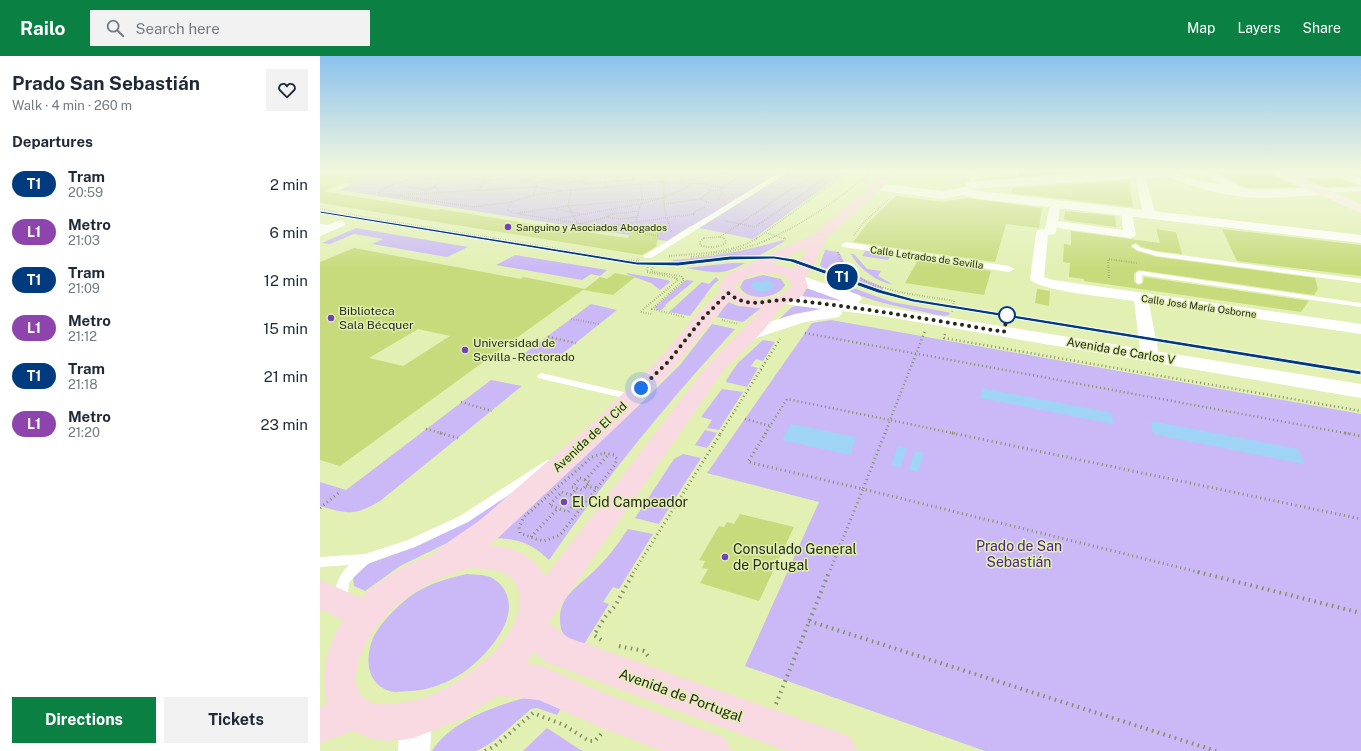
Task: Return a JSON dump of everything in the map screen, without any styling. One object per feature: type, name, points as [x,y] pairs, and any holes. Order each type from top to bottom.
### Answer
[{"type":"main road","points":[[751,270],[778,269],[790,272],[798,279],[800,286],[795,293],[780,300],[762,303],[747,302],[736,299],[728,293],[727,286],[730,280],[739,274],[751,270],[766,261],[821,236],[857,204]]},
{"type":"main road","points":[[1351,204],[1361,209]]},
{"type":"main road","points":[[798,279],[821,236]]},
{"type":"main road","name":"Avenida de El Cid","points":[[436,566],[489,529],[600,429],[668,362],[703,318],[728,293]]},
{"type":"main road","points":[[531,623],[536,603],[535,589],[531,578],[523,569],[513,562],[501,557],[471,556],[436,566],[406,581],[383,598],[343,604],[353,632],[330,663],[337,669],[336,682],[338,695],[344,705],[353,713],[366,719],[380,722],[398,722],[415,735],[443,710],[469,695],[492,678],[514,653],[531,623],[716,367],[750,334],[780,300]]},
{"type":"main road","name":"Avenida de Portugal","points":[[531,623],[559,651],[838,751]]},
{"type":"main road","points":[[492,678],[540,683],[602,710],[712,751]]},
{"type":"main road","points":[[320,725],[353,713]]},
{"type":"street","points":[[646,260],[732,204]]},
{"type":"street","points":[[1054,204],[1052,224],[1133,240],[1127,212]]},
{"type":"street","points":[[1058,204],[1361,239]]},
{"type":"street","points":[[1147,204],[1149,214]]},
{"type":"street","name":"Calle José María Osborne","points":[[1052,224],[1051,232],[1042,233],[1037,279],[1050,284],[1140,289],[1361,329]]},
{"type":"street","points":[[320,232],[337,225]]},
{"type":"street","name":"Calle Letrados de Sevilla","points":[[842,247],[1009,269]]},
{"type":"street","points":[[798,279],[836,292],[882,311]]},
{"type":"street","points":[[1140,289],[1150,356]]},
{"type":"street","points":[[780,300],[882,311]]},
{"type":"street","points":[[750,334],[798,318],[819,314],[882,311]]},
{"type":"street","name":"Avenida de Carlos V","points":[[882,311],[1361,391]]},
{"type":"lane","points":[[320,226],[337,225]]},
{"type":"lane","points":[[1133,240],[1140,249],[1157,254],[1361,281]]},
{"type":"lane","points":[[1140,289],[1139,273],[1361,305]]},
{"type":"lane","points":[[541,376],[632,397]]},
{"type":"lane","points":[[320,562],[365,559],[411,544],[464,519],[600,429]]},
{"type":"lane","points":[[343,604],[341,593],[345,576],[365,559]]},
{"type":"path","points":[[456,204],[475,207],[494,204]]},
{"type":"path","points":[[510,204],[506,210],[513,214],[554,219],[598,228],[678,238]]},
{"type":"path","points":[[513,214],[585,204]]},
{"type":"path","points":[[554,219],[638,204]]},
{"type":"path","points":[[636,222],[640,204]]},
{"type":"path","points":[[664,204],[665,218],[671,233],[677,229]]},
{"type":"path","points":[[691,217],[696,211],[711,204]]},
{"type":"path","points":[[720,237],[726,239],[726,242],[722,246],[705,247],[700,245],[700,242],[704,238],[720,237],[769,204]]},
{"type":"path","points":[[720,220],[755,227],[787,204]]},
{"type":"path","points":[[804,204],[748,245],[728,250],[685,256],[664,257],[701,256],[736,251],[779,236],[800,226],[830,204]]},
{"type":"path","points":[[883,204],[863,223],[842,247],[838,258],[844,267],[858,276],[893,290],[954,301],[953,305]]},
{"type":"path","points":[[568,206],[575,216],[578,224]]},
{"type":"path","points":[[320,209],[622,260],[646,260],[647,272],[676,278],[678,280],[640,312],[652,314]]},
{"type":"path","points":[[554,209],[584,214]]},
{"type":"path","points":[[578,224],[607,217],[611,214],[639,211]]},
{"type":"path","points":[[598,228],[694,214]]},
{"type":"path","points":[[607,217],[619,219],[637,217]]},
{"type":"path","points":[[765,233],[779,236],[788,240]]},
{"type":"path","points":[[654,272],[651,270],[656,262]]},
{"type":"path","points":[[571,319],[599,324]]},
{"type":"path","points":[[767,726],[930,319]]},
{"type":"path","points":[[947,329],[944,338],[1361,411]]},
{"type":"path","points":[[805,333],[1361,436]]},
{"type":"path","points":[[606,644],[594,635],[605,617],[615,606],[632,575],[782,336]]},
{"type":"path","points":[[548,337],[576,343]]},
{"type":"path","points":[[1361,519],[787,399],[748,462],[863,489],[1361,613]]},
{"type":"path","points":[[461,402],[492,411]]},
{"type":"path","points":[[745,419],[771,426]]},
{"type":"path","points":[[426,429],[458,438]]},
{"type":"path","points":[[585,480],[610,453]]},
{"type":"path","points":[[610,453],[617,459],[615,465],[596,488],[560,535],[552,540],[543,542],[520,533],[518,529],[524,517],[592,456],[610,453]]},
{"type":"path","points":[[580,478],[585,480],[590,482],[582,490],[572,487],[580,478]]},
{"type":"path","points":[[586,486],[596,488]]},
{"type":"path","points":[[571,495],[577,488]]},
{"type":"path","points":[[320,508],[341,491]]},
{"type":"path","points":[[562,492],[580,498],[574,505],[568,512],[549,505],[562,492]]},
{"type":"path","points":[[574,505],[581,507]]},
{"type":"path","points":[[531,537],[558,508]]},
{"type":"path","points":[[809,621],[1216,751]]},
{"type":"path","points":[[614,645],[644,651],[648,656],[646,660]]},
{"type":"path","points":[[485,751],[495,746],[534,713],[564,725],[589,741],[595,741],[603,730]]},
{"type":"green space","points":[[432,204],[800,204],[753,239],[690,226],[667,241]]},
{"type":"green space","points":[[356,228],[468,247],[447,257],[372,244],[383,239],[354,234],[330,244],[322,243]]},
{"type":"green space","points":[[783,240],[785,241],[760,255],[671,262],[674,260],[742,250]]},
{"type":"green space","points":[[825,250],[839,252],[846,265],[851,270],[862,278],[882,287],[883,290],[822,267],[820,265]]},
{"type":"green space","points":[[866,250],[892,254],[888,260],[862,256]]},
{"type":"green space","points":[[851,254],[854,254],[867,269],[881,271],[878,276],[892,284],[881,281],[868,274]]},
{"type":"green space","points":[[515,255],[607,270],[600,276],[591,274],[582,280],[496,265]]},
{"type":"green space","points":[[745,263],[723,272],[710,272],[686,268]]},
{"type":"green space","points":[[626,273],[668,280],[670,282],[660,290],[651,283]]},
{"type":"green space","points":[[763,275],[781,279],[785,285],[776,293],[770,296],[762,297],[749,295],[740,287],[744,280]]},
{"type":"green space","points":[[716,277],[719,280],[713,285],[690,316],[669,312],[702,282],[709,284]]},
{"type":"green space","points":[[686,280],[694,281],[661,310],[656,310],[655,307]]},
{"type":"green space","points":[[831,280],[892,302],[950,313],[946,316],[888,304],[863,297],[829,281]]},
{"type":"green space","points":[[807,288],[860,306],[801,298]]},
{"type":"green space","points":[[728,302],[738,306],[761,308],[743,322],[717,317]]},
{"type":"green space","points":[[591,304],[617,310],[552,362],[522,355]]},
{"type":"green space","points":[[796,306],[830,309],[774,324],[792,307]]},
{"type":"green space","name":"Prado de San Sebastián","points":[[831,320],[1361,414],[1361,751],[985,751],[745,666],[819,502],[707,473],[812,323]]},
{"type":"green space","points":[[712,324],[735,329],[661,413],[592,500],[549,560],[524,543],[511,539],[494,538],[532,506],[680,365]]},
{"type":"green space","points":[[763,340],[775,342],[763,361],[756,359],[751,366],[758,368],[747,387],[726,382],[738,363]]},
{"type":"green space","points":[[491,380],[522,386],[380,501],[364,509],[351,512],[338,511],[320,506],[320,482],[346,490]]},
{"type":"green space","points":[[722,389],[743,392],[719,430],[707,428],[712,420],[701,417]]},
{"type":"green space","points":[[705,430],[717,433],[707,448],[695,445]]},
{"type":"green space","points":[[683,454],[701,458],[659,524],[635,518],[674,459]]},
{"type":"green space","points":[[525,483],[515,495],[451,541],[400,566],[365,591],[354,586],[353,578],[365,565],[417,546],[460,525]]},
{"type":"green space","points":[[628,529],[653,534],[619,589],[613,587],[603,602],[609,604],[581,649],[568,639],[562,632],[560,620],[563,605],[570,593],[608,557]]},
{"type":"green space","points":[[467,574],[484,575],[494,579],[504,589],[508,600],[508,612],[505,624],[491,646],[473,665],[464,672],[438,685],[417,691],[395,692],[378,685],[370,672],[369,655],[373,638],[382,624],[402,603],[417,592],[441,581]]},
{"type":"green space","points":[[531,696],[562,707],[557,715],[537,708],[531,709],[494,741],[477,751],[432,751],[440,740],[463,722],[490,709]]},
{"type":"green space","points":[[547,728],[579,749],[583,751],[523,751]]},
{"type":"water","points":[[766,280],[774,283],[773,288],[756,291],[751,288],[752,283]]},
{"type":"water","points":[[982,388],[1112,413],[1113,424],[980,398]]},
{"type":"water","points":[[1151,421],[1298,449],[1304,464],[1153,434]]},
{"type":"water","points":[[791,424],[856,437],[850,455],[782,440]]},
{"type":"water","points":[[898,446],[907,448],[900,468],[891,465]]},
{"type":"water","points":[[915,451],[924,453],[918,472],[909,470]]},
{"type":"building","points":[[329,204],[403,204],[628,238],[632,226],[661,224],[656,247],[642,255]]},
{"type":"building","points":[[887,204],[1015,204],[1042,208],[1039,228],[1006,224],[995,262],[853,242],[867,224]]},
{"type":"building","points":[[1111,204],[1133,204],[1133,207]]},
{"type":"building","points":[[1065,211],[1115,216],[1116,227],[1064,220]]},
{"type":"building","points":[[1156,229],[1176,232],[1182,254],[1157,251],[1142,247],[1136,243],[1131,245],[1131,247],[1137,251],[1157,257],[1315,278],[1318,289],[1314,295],[1139,270],[1134,273],[1134,282],[1138,285],[1143,283],[1144,277],[1309,301],[1301,312],[1084,281],[1084,279],[1069,277],[1070,263],[1063,262],[1064,244],[1071,245],[1071,231],[1160,243]]},
{"type":"building","points":[[1222,229],[1361,245],[1361,276],[1237,261]]},
{"type":"building","name":"Universidad de Sevilla - Rectorado","points":[[354,248],[521,279],[523,277],[585,289],[600,277],[607,279],[615,273],[635,277],[613,295],[583,290],[340,466],[320,460],[320,262]],"holes":[[[418,329],[450,336],[403,366],[369,358]]]},
{"type":"building","points":[[918,260],[991,271],[984,295],[905,283]]},
{"type":"building","points":[[1037,289],[1050,291],[1049,306],[1035,303]]},
{"type":"building","points":[[740,514],[794,527],[759,601],[700,583],[708,569],[702,568],[705,561],[699,560],[719,526],[724,527],[727,522],[734,524]]},
{"type":"tram line","points":[[320,212],[637,263],[678,264],[730,258],[774,257],[792,260],[880,291],[913,300],[1361,373]]},
{"type":"tram line","name":"T1","points":[[320,212],[637,264],[678,264],[730,258],[774,257],[792,260],[880,292],[913,300],[1361,373]]},
{"type":"place","name":"Sanguino y Asociados Abogados","points":[[508,227]]},
{"type":"place","name":"Biblioteca Sala Bécquer","points":[[331,318]]},
{"type":"place","name":"Universidad de Sevilla - Rectorado","points":[[465,350]]},
{"type":"place","name":"El Cid Campeador","points":[[564,502]]},
{"type":"place","name":"Consulado General de Portugal","points":[[725,557]]},
{"type":"route","points":[[641,388],[668,362],[703,318],[728,293],[736,299],[747,302],[777,302],[784,299],[882,311],[1004,332],[1007,315]]}]
